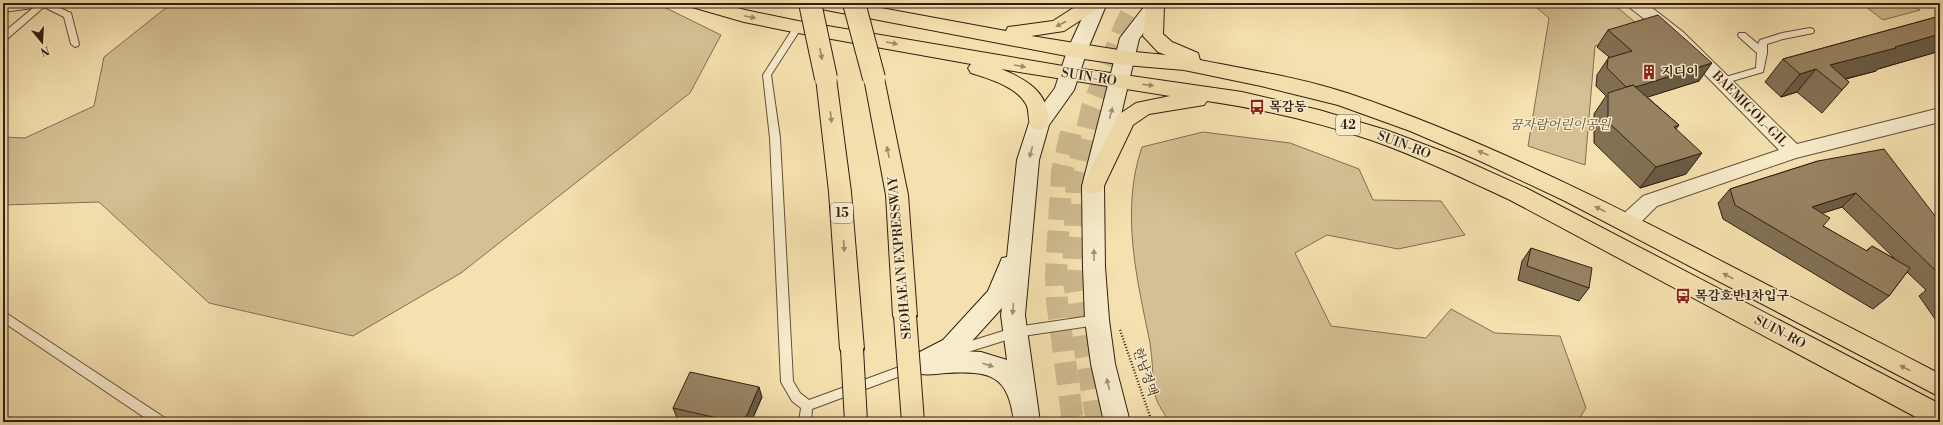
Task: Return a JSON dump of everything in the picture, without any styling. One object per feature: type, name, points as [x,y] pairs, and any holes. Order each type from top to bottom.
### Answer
[{"type":"main road","name":"SUIN-RO","points":[[699,3],[744,16],[922,49],[1119,82],[1242,99],[1319,116],[1379,135],[1448,162],[1518,194],[1940,417]]},
{"type":"main road","name":"15","points":[[810,3],[826,78],[840,192],[856,422]]},
{"type":"main road","name":"SUIN-RO","points":[[821,3],[1077,51],[1125,58],[1184,63],[1222,70],[1342,99],[1417,126],[1487,155],[1573,195],[1940,386]]},
{"type":"main road","name":"SEOHAEAN EXPRESSWAY","points":[[854,3],[874,78],[897,195],[913,422]]},
{"type":"main road","points":[[978,32],[1042,30],[1057,27],[1094,3]]},
{"type":"main road","points":[[1026,414],[1016,332],[1013,327],[1013,315],[1028,160],[1039,123],[1064,90],[1077,51],[1098,3]]},
{"type":"main road","points":[[1117,422],[1103,364],[1097,320],[1094,267],[1093,186],[1130,38],[1156,5]]},
{"type":"main road","points":[[1156,5],[1153,36],[1165,47],[1222,70]]},
{"type":"main road","points":[[922,49],[1002,77],[1023,89],[1036,104],[1039,123]]},
{"type":"main road","points":[[1093,186],[1125,120],[1143,108],[1180,101],[1242,99]]},
{"type":"main road","points":[[921,364],[952,347],[998,296],[1019,244]]},
{"type":"main road","points":[[921,364],[975,361],[987,364],[1010,375],[1026,414]]},
{"type":"street","name":"BAEMIGOL-GIL","points":[[1635,3],[1677,36],[1793,152]]},
{"type":"street","points":[[1627,223],[1650,201],[1793,152],[1940,115]]},
{"type":"lane","points":[[3,38],[44,3]]},
{"type":"lane","points":[[3,9],[44,3],[68,15],[75,44]]},
{"type":"lane","points":[[798,27],[767,75],[775,138],[787,382],[796,397],[806,406]]},
{"type":"lane","points":[[1722,81],[1760,70],[1763,42],[1782,36],[1810,31]]},
{"type":"lane","points":[[1742,35],[1763,53]]},
{"type":"lane","points":[[3,316],[161,422]]},
{"type":"lane","points":[[806,406],[921,364],[1016,332],[1097,320]]},
{"type":"lane","points":[[805,422],[806,406]]},
{"type":"path","name":"한남정맥","points":[[1120,330],[1152,422]]},
{"type":"green space","points":[[172,3],[656,3],[721,35],[690,93],[461,273],[353,336],[209,303],[99,202],[3,205],[3,137],[25,138],[94,106],[104,57]]},
{"type":"green space","name":"꿈자람어린이공원","points":[[1531,3],[1612,3],[1647,32],[1595,46],[1585,165],[1528,146],[1549,18]]},
{"type":"green space","points":[[1861,3],[1911,3],[1920,10],[1883,20]]},
{"type":"green space","points":[[1203,132],[1290,143],[1359,169],[1373,200],[1441,201],[1465,235],[1398,249],[1327,235],[1295,253],[1331,326],[1426,338],[1451,309],[1495,333],[1560,336],[1586,408],[1577,422],[1169,422],[1155,395],[1151,349],[1140,294],[1133,245],[1131,220],[1132,196],[1135,171],[1142,147]]},
{"type":"building","points":[[1658,15],[1712,63],[1636,87],[1633,85],[1626,87],[1607,68],[1608,58],[1632,51],[1608,30]]},
{"type":"building","points":[[1940,16],[1940,34],[1895,47],[1896,48],[1830,65],[1849,82],[1842,90],[1816,69],[1800,74],[1783,59]]},
{"type":"building","points":[[1633,85],[1679,125],[1674,127],[1702,153],[1656,167],[1608,122],[1608,93]]},
{"type":"building","points":[[1884,149],[1935,216],[1940,216],[1940,275],[1856,193],[1812,207],[1830,218],[1823,226],[1867,251],[1872,246],[1910,268],[1889,296],[1735,205],[1730,189],[1818,161]]},
{"type":"building","points":[[1531,248],[1592,268],[1589,288],[1527,266]]},
{"type":"building","points":[[690,372],[759,387],[744,422],[735,422],[673,408]]},
{"type":"tunnel","points":[[1097,422],[1073,277],[1077,174],[1092,108],[1126,24],[1137,3]]},
{"type":"tunnel","points":[[1071,133],[1062,172],[1056,274],[1057,301],[1073,422]]},
{"type":"place","name":"지디이","points":[[1649,72]]},
{"type":"place","name":"목감동","points":[[1257,107]]},
{"type":"place","name":"목감호반1차입구","points":[[1683,296]]}]
